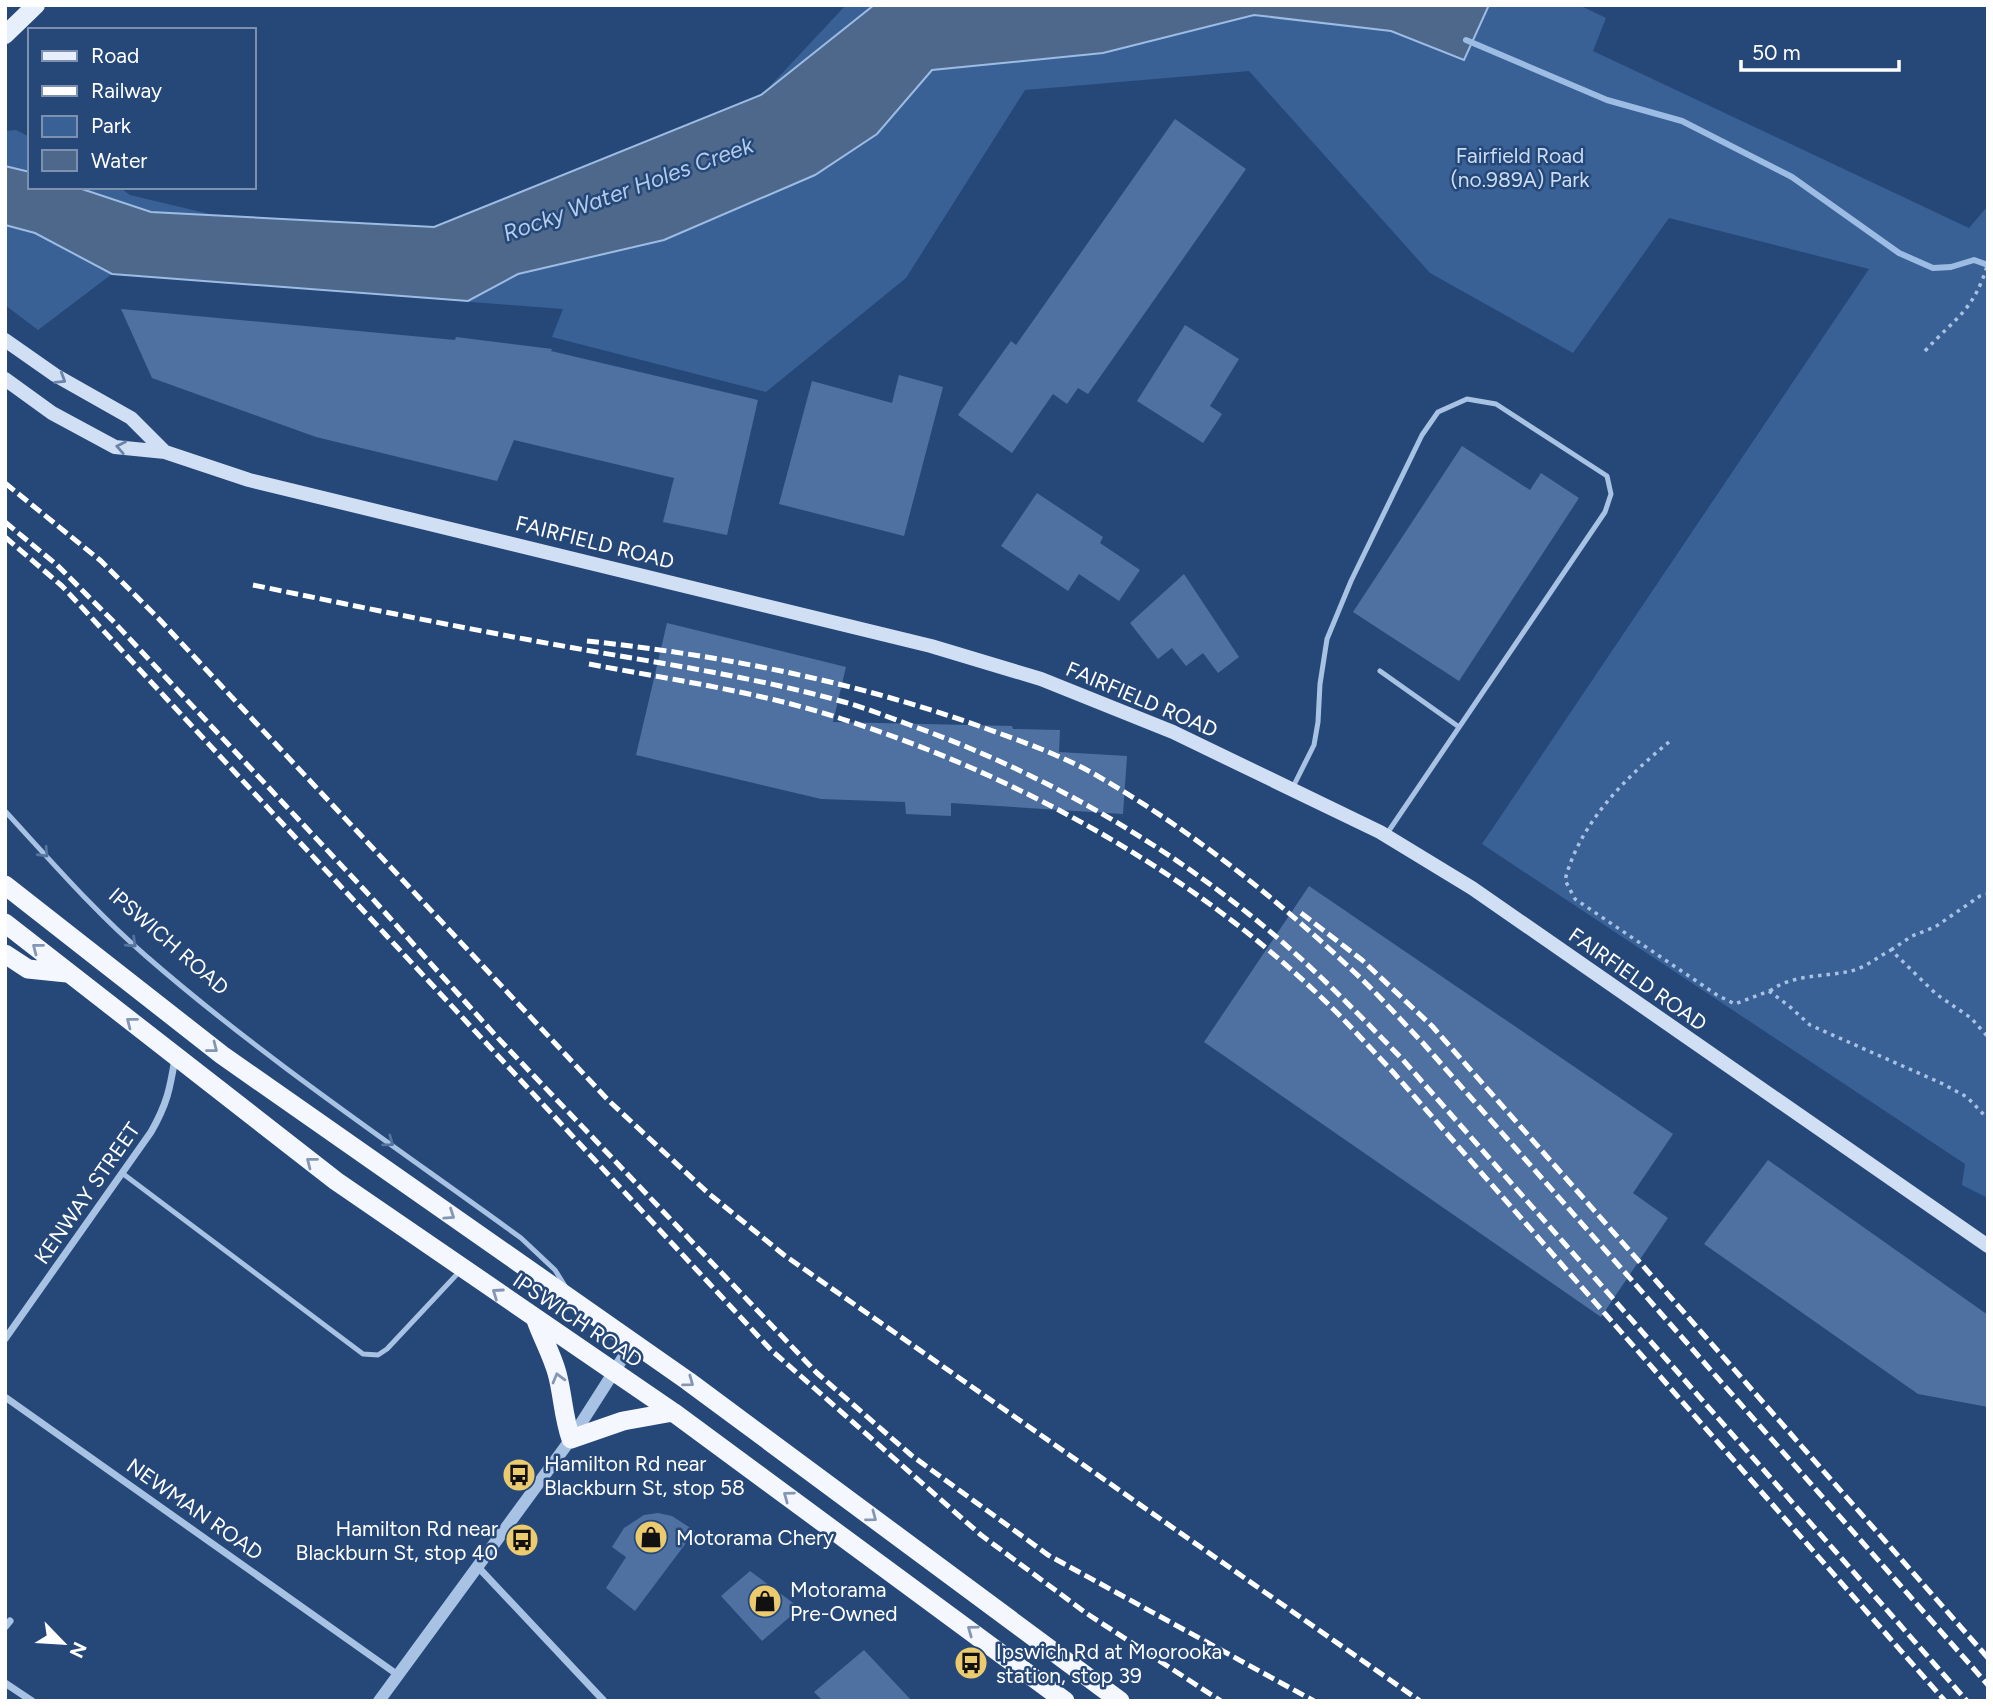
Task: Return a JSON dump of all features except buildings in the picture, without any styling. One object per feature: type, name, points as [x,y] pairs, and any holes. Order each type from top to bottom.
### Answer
[{"type":"highway","name":"IPSWICH ROAD","points":[[5,885],[232,1062],[633,1342],[1120,1701]]},
{"type":"highway","name":"IPSWICH ROAD","points":[[5,923],[336,1181],[673,1412],[1065,1701]]},
{"type":"highway","points":[[5,954],[27,969],[68,973]]},
{"type":"highway","points":[[536,1320],[556,1369],[564,1417],[571,1439],[623,1421],[673,1412]]},
{"type":"main road","points":[[5,35],[36,5]]},
{"type":"main road","name":"FAIRFIELD ROAD","points":[[5,340],[54,375],[131,418],[165,452]]},
{"type":"main road","name":"FAIRFIELD ROAD","points":[[5,379],[52,413],[115,447],[165,452],[259,483],[907,640],[1041,679],[1133,714],[1386,835],[1472,888],[1988,1245]]},
{"type":"street","name":"KENWAY STREET","points":[[5,1339],[151,1132],[165,1108],[176,1057]]},
{"type":"street","points":[[379,1701],[571,1439],[633,1342]]},
{"type":"street","name":"NEWMAN ROAD","points":[[5,1397],[398,1675]]},
{"type":"street","points":[[478,1567],[604,1701]]},
{"type":"street","points":[[5,1682],[32,1701]]},
{"type":"lane","points":[[1292,789],[1314,745],[1327,639],[1351,581],[1422,435],[1438,412],[1467,399],[1496,404],[1607,476],[1611,494],[1605,512],[1386,835]]},
{"type":"lane","points":[[1380,671],[1459,727]]},
{"type":"lane","name":"IPSWICH ROAD","points":[[5,811],[106,919],[145,956],[279,1061],[521,1238],[555,1270],[573,1300]]},
{"type":"lane","points":[[122,1173],[363,1354],[379,1355],[387,1349],[462,1268]]},
{"type":"path","points":[[1925,351],[1966,311],[1984,277],[1988,263]]},
{"type":"path","points":[[1669,742],[1643,764],[1597,815],[1569,864],[1565,880],[1575,899],[1717,995],[1735,1004],[1769,991],[1777,985],[1813,976],[1854,971],[1913,936],[1935,927],[1980,896],[1988,894]]},
{"type":"path","points":[[1891,950],[1936,994],[1970,1018],[1988,1037]]},
{"type":"path","points":[[1769,991],[1810,1025],[1941,1083],[1967,1097],[1988,1119]]},
{"type":"green space","name":"Fairfield Road (no.989A) Park","points":[[846,5],[1579,5],[1606,18],[1593,51],[1969,228],[1988,206],[1988,1198],[1962,1185],[1965,1164],[1482,844],[1869,269],[1669,218],[1573,353],[1430,273],[1249,71],[1025,90],[906,278],[766,392],[552,337],[563,309],[112,274],[38,330],[5,305],[5,131],[16,130],[28,136],[28,189],[122,189],[130,195],[222,217],[434,227],[758,99]]},
{"type":"water","points":[[874,5],[1489,5],[1464,60],[1391,31],[1254,15],[1103,53],[932,70],[877,134],[815,175],[664,240],[518,274],[468,301],[112,274],[35,233],[5,225],[5,166],[28,172],[28,189],[82,189],[151,212],[434,227],[761,95]]},
{"type":"waterway","name":"Rocky Water Holes Creek","points":[[1466,40],[1607,100],[1682,121],[1792,177],[1899,253],[1933,268],[1951,267],[1974,260],[1988,265]]},
{"type":"railway","points":[[5,483],[101,561],[158,618],[608,1100],[708,1193],[784,1255],[1420,1701]]},
{"type":"railway","points":[[5,522],[57,565],[113,621],[371,897],[496,1036],[817,1373],[911,1455],[1048,1555],[1314,1701]]},
{"type":"railway","points":[[5,537],[62,586],[771,1350],[981,1535],[1086,1613],[1221,1701]]},
{"type":"railway","points":[[253,585],[494,633],[743,678],[852,704],[956,742],[1001,762],[1130,830],[1250,915],[1348,1003],[1403,1060],[1967,1701]]},
{"type":"railway","points":[[587,641],[687,654],[785,672],[883,696],[979,726],[1082,767],[1131,796],[1230,865],[1370,987],[1422,1042],[1988,1685]]},
{"type":"railway","points":[[589,664],[780,701],[908,742],[1038,799],[1100,833],[1219,911],[1275,955],[1326,1002],[1392,1071],[1945,1701]]},
{"type":"railway","points":[[1301,913],[1362,960],[1432,1026],[1988,1658]]},
{"type":"place","name":"Hamilton Rd near Blackburn St, stop 58","points":[[519,1475]]},
{"type":"place","name":"Motorama Chery","points":[[651,1537]]},
{"type":"place","name":"Hamilton Rd near Blackburn St, stop 40","points":[[522,1540]]},
{"type":"place","name":"Motorama Pre-Owned","points":[[765,1601]]},
{"type":"place","name":"Ipswich Rd at Moorooka station, stop 39","points":[[971,1663]]}]
